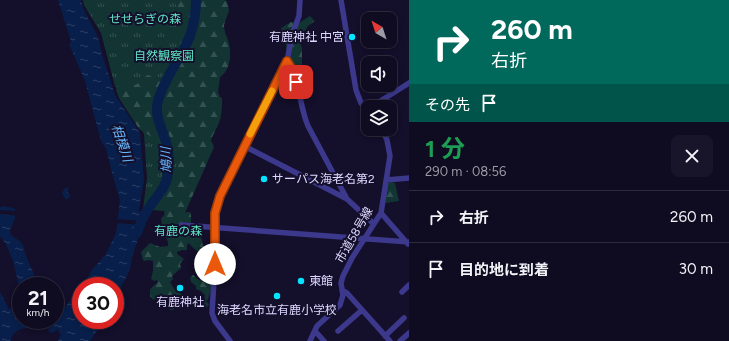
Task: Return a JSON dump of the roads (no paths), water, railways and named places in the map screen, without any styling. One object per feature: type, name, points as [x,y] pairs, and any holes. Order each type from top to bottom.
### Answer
[{"type":"street","points":[[230,341],[215,321],[212,313],[215,264],[215,213],[220,196],[287,61],[292,35],[299,16],[300,0]]},
{"type":"street","points":[[341,0],[356,90],[361,103]]},
{"type":"street","points":[[287,61],[292,69],[308,126],[347,199]]},
{"type":"street","points":[[384,100],[409,84]]},
{"type":"street","name":"市道58号線","points":[[310,341],[318,326],[340,305],[342,300],[341,283],[343,276],[381,213],[390,156],[389,146],[385,136]]},
{"type":"street","points":[[244,146],[347,199],[374,224]]},
{"type":"street","points":[[386,180],[409,178]]},
{"type":"street","points":[[381,213],[408,243]]},
{"type":"street","points":[[181,225],[408,243]]},
{"type":"street","points":[[402,292],[409,285]]},
{"type":"street","points":[[342,290],[347,293],[390,341]]},
{"type":"street","points":[[340,327],[362,310]]},
{"type":"street","points":[[385,336],[404,318]]},
{"type":"street","points":[[315,331],[324,341]]},
{"type":"street","points":[[400,341],[409,333]]},
{"type":"water","name":"相模川","points":[[58,0],[81,0],[83,8],[98,37],[115,95],[140,133],[144,180],[139,210],[142,216],[142,227],[132,257],[130,270],[124,281],[124,277],[88,277],[91,271],[106,254],[116,233],[120,200],[106,149],[101,141],[85,81],[69,44],[71,43]]},
{"type":"water","points":[[67,187],[68,193],[71,196],[66,200],[62,193]]},
{"type":"water","points":[[5,206],[15,209],[16,215],[10,232],[12,236],[23,245],[35,277],[17,277],[13,261],[6,244],[0,236],[0,207]]},
{"type":"water","points":[[0,292],[9,309],[12,308],[12,329],[20,329],[13,335],[11,341],[0,341]]},
{"type":"water","points":[[72,297],[72,329],[98,329],[90,341],[58,341],[61,334],[59,333],[59,329],[64,329],[64,309]]},
{"type":"water","points":[[49,329],[59,329],[52,333],[48,331]]},
{"type":"waterway","name":"鳩川","points":[[137,233],[144,216],[163,188],[167,178],[169,164],[168,150],[159,122],[157,106],[164,84],[190,36],[193,27],[196,0]]},
{"type":"place","name":"有鹿神社 中宮","points":[[352,37]]},
{"type":"place","name":"サーパス海老名第2","points":[[264,179]]},
{"type":"place","name":"東館","points":[[301,281]]},
{"type":"place","name":"有鹿神社","points":[[180,288]]},
{"type":"place","name":"海老名市立有鹿小学校","points":[[277,296]]},
{"type":"park label","name":"せせらぎの森","points":[[145,19]]},
{"type":"park label","name":"自然観察園","points":[[164,56]]},
{"type":"park label","name":"有鹿の森","points":[[178,231]]}]
